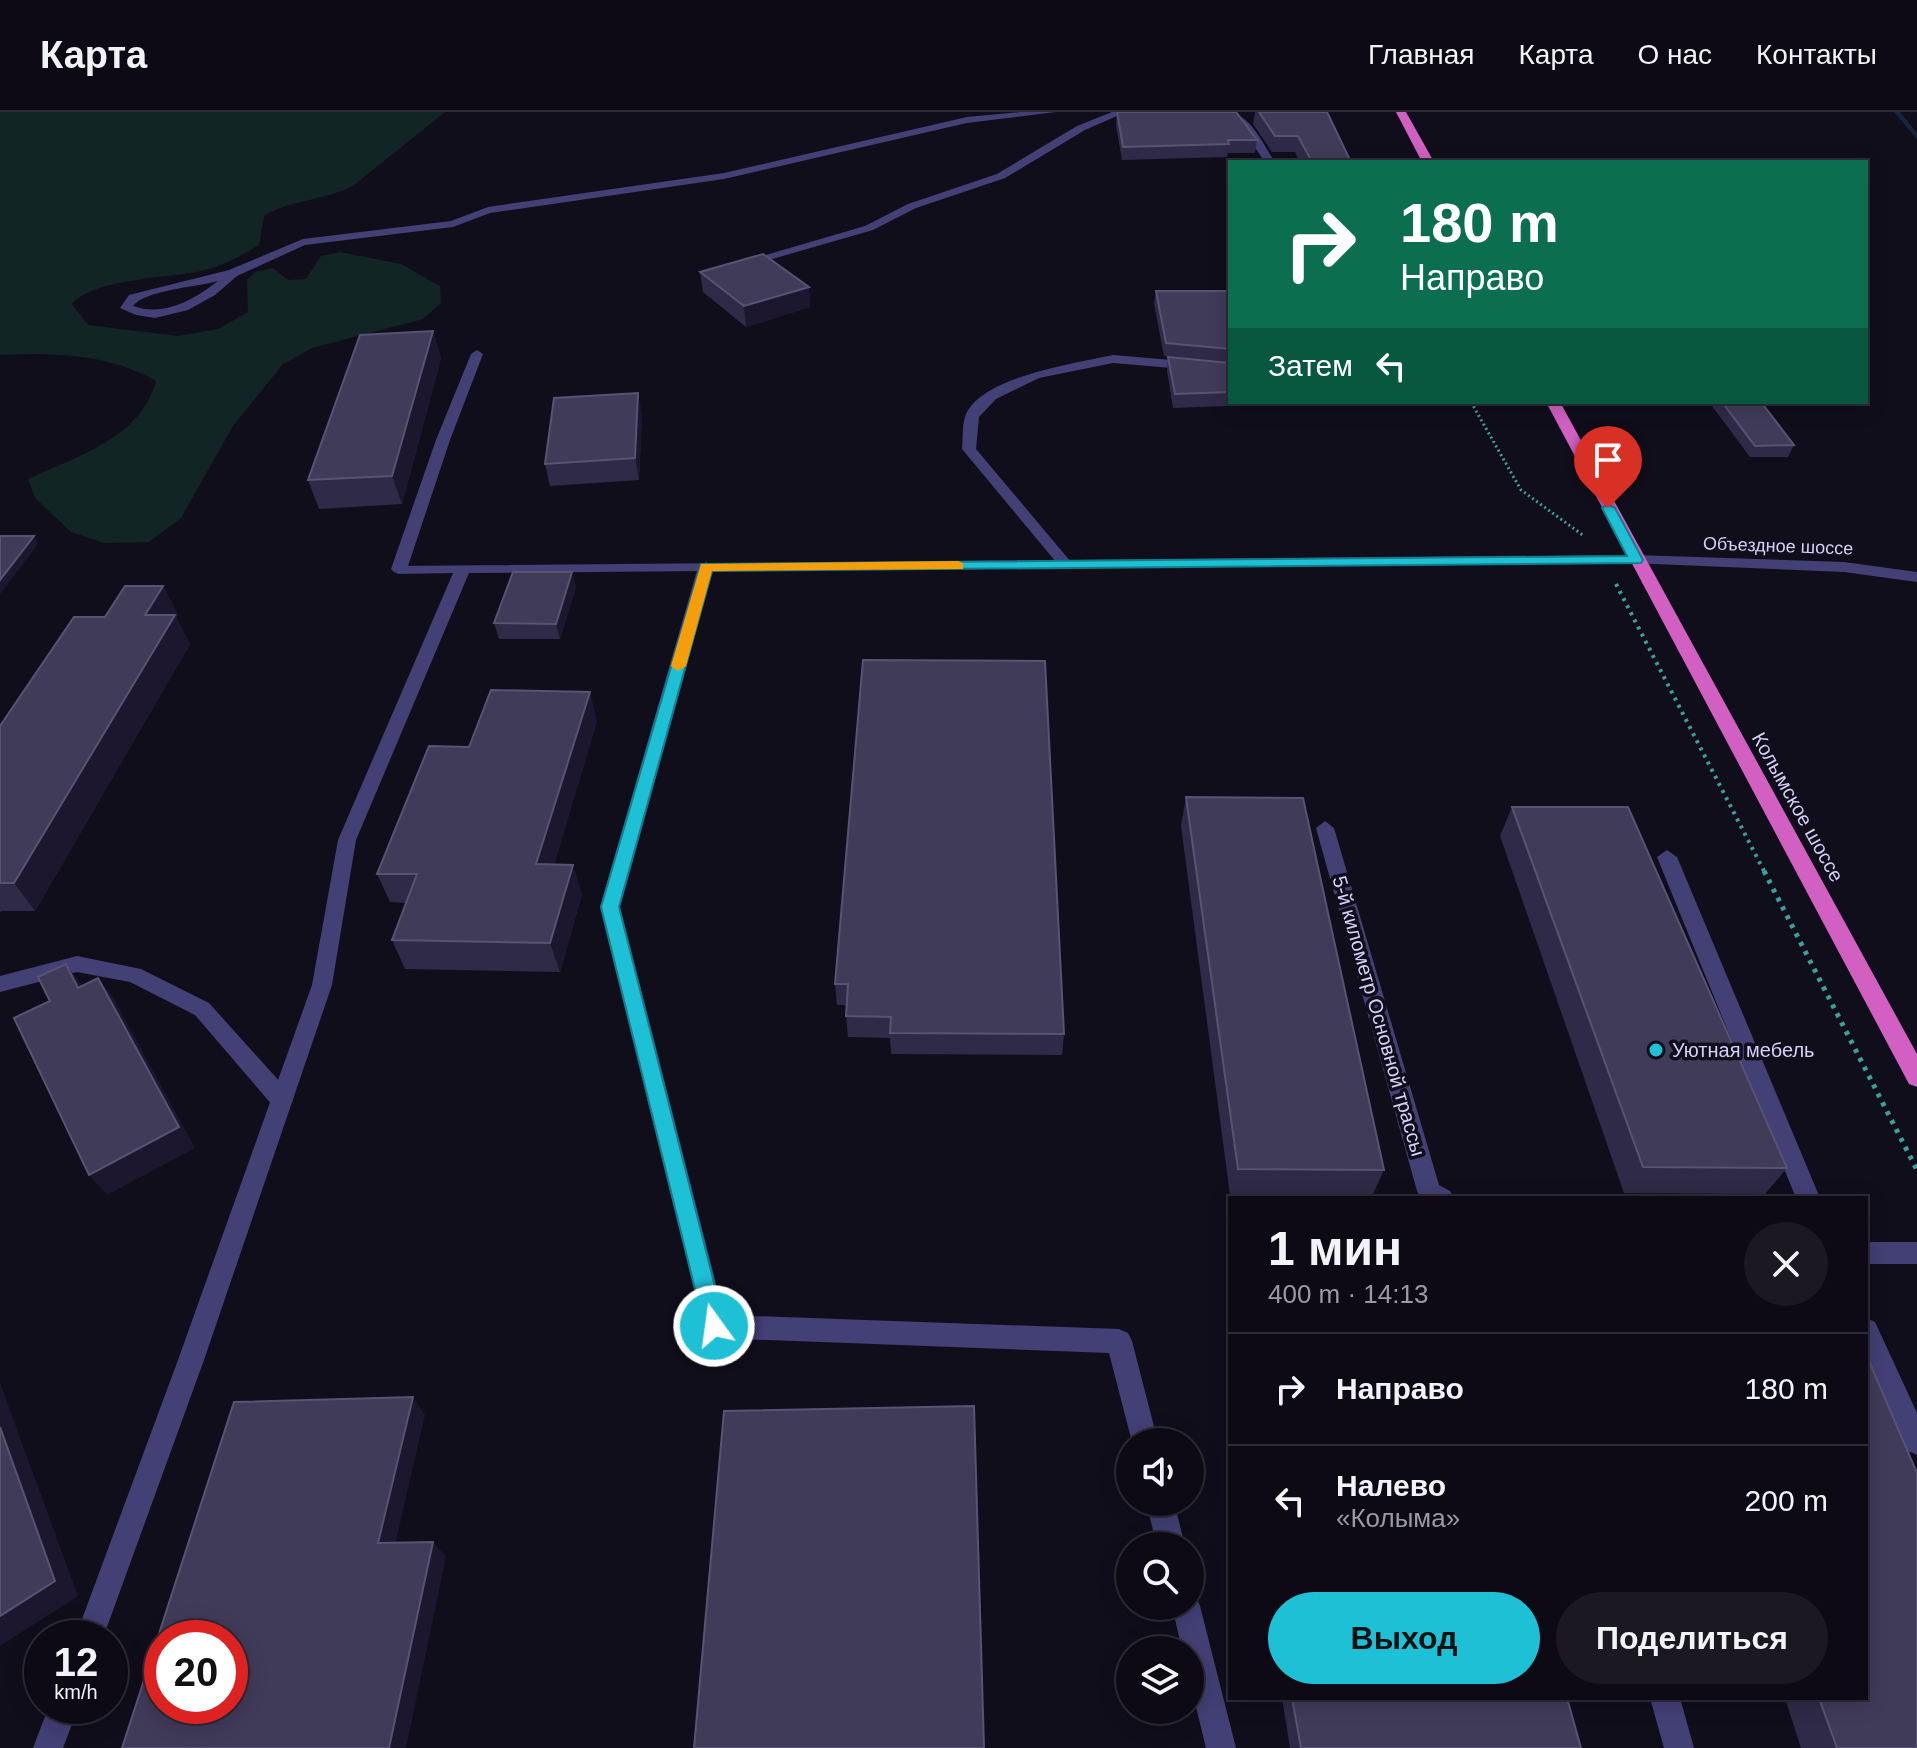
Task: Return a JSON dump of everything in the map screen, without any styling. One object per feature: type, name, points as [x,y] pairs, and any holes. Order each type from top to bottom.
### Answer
[{"type":"highway","points":[[1401,112],[1427,160]]},
{"type":"highway","name":"Колымское шоссе","points":[[1554,404],[1917,1077]]},
{"type":"street","points":[[233,273],[216,291],[196,303],[140,315],[126,308],[133,298],[233,273],[303,242],[453,224],[488,210],[724,176],[965,116],[1051,112]]},
{"type":"street","points":[[748,262],[869,228],[912,206],[1001,176],[1081,128],[1121,112]]},
{"type":"street","points":[[1230,112],[1241,120],[1269,160]]},
{"type":"street","name":"Объездное шоссе","points":[[477,354],[443,440],[399,569],[1636,560],[1844,567],[1917,577]]},
{"type":"street","points":[[1066,565],[969,449],[972,416],[991,396],[1035,375],[1113,359],[1228,369]]},
{"type":"street","points":[[706,567],[610,907],[714,1326],[1119,1341],[1141,1428]]},
{"type":"street","points":[[95,1620],[322,985],[347,840],[463,569]]},
{"type":"street","name":"5-й километр Основной трассы","points":[[1325,828],[1429,1191],[1438,1196]]},
{"type":"street","points":[[1667,857],[1807,1196]]},
{"type":"street","points":[[0,984],[77,964],[134,975],[202,1009],[282,1100]]},
{"type":"street","points":[[1868,1253],[1917,1253]]},
{"type":"street","points":[[1868,1334],[1917,1442]]},
{"type":"street","points":[[1189,1620],[1221,1748]]},
{"type":"street","points":[[1666,1700],[1679,1748]]},
{"type":"street","points":[[48,1748],[57,1724]]},
{"type":"path","points":[[1472,404],[1521,490],[1579,529],[1604,561],[1917,1170]]},
{"type":"green space","points":[[0,112],[445,112],[354,185],[274,210],[264,216],[259,245],[237,257],[197,272],[112,284],[82,296],[72,304],[88,325],[178,336],[218,329],[248,312],[247,280],[255,272],[273,268],[288,280],[306,279],[321,256],[340,252],[401,264],[440,286],[441,303],[423,319],[312,348],[283,364],[233,426],[181,518],[149,542],[104,543],[71,532],[35,498],[28,479],[86,453],[122,431],[148,401],[156,381],[100,360],[40,354],[0,355]]},
{"type":"building","points":[[1117,112],[1236,112],[1257,140],[1228,140],[1229,144],[1123,147]]},
{"type":"building","points":[[1259,112],[1327,112],[1350,160],[1311,160],[1298,136],[1275,136]]},
{"type":"building","points":[[763,254],[809,287],[744,306],[700,272]]},
{"type":"building","points":[[1156,291],[1228,291],[1228,349],[1166,343]]},
{"type":"building","points":[[433,331],[392,476],[308,480],[360,335]]},
{"type":"building","points":[[1168,357],[1228,363],[1228,392],[1175,394]]},
{"type":"building","points":[[638,393],[635,458],[545,464],[554,398]]},
{"type":"building","points":[[1724,404],[1763,404],[1794,445],[1755,446]]},
{"type":"building","points":[[0,536],[34,536],[0,580]]},
{"type":"building","points":[[513,572],[572,572],[556,624],[494,623]]},
{"type":"building","points":[[125,586],[163,586],[145,615],[175,615],[14,883],[0,883],[0,726],[74,617],[105,617]]},
{"type":"building","points":[[863,660],[1045,661],[1064,1034],[890,1033],[891,1017],[846,1016],[848,984],[835,984]]},
{"type":"building","points":[[491,690],[590,692],[536,864],[573,865],[550,943],[392,940],[417,874],[377,874],[429,746],[469,747]]},
{"type":"building","points":[[1186,797],[1303,798],[1384,1170],[1238,1169]]},
{"type":"building","points":[[1512,807],[1628,807],[1787,1168],[1643,1167]]},
{"type":"building","points":[[66,964],[78,988],[98,978],[179,1127],[89,1175],[14,1018],[50,1001],[38,977]]},
{"type":"building","points":[[1868,1359],[1917,1473],[1917,1748],[1837,1748],[1820,1700],[1868,1700]]},
{"type":"building","points":[[413,1397],[378,1543],[433,1542],[389,1748],[122,1748],[144,1680],[144,1724],[248,1724],[248,1620],[163,1620],[234,1402]]},
{"type":"building","points":[[974,1406],[984,1748],[694,1748],[724,1411]]},
{"type":"building","points":[[0,1427],[55,1581],[0,1616]]},
{"type":"building","points":[[1292,1700],[1568,1700],[1581,1748],[1301,1748]]},
{"type":"waterway","points":[[1897,112],[1917,137]]},
{"type":"slow traffic","points":[[678,666],[706,567],[958,566]]},
{"type":"place","name":"Уютная мебель","points":[[1656,1050]]},
{"type":"route","points":[[714,1326],[610,907],[706,567],[1636,560],[1608,508]]}]
